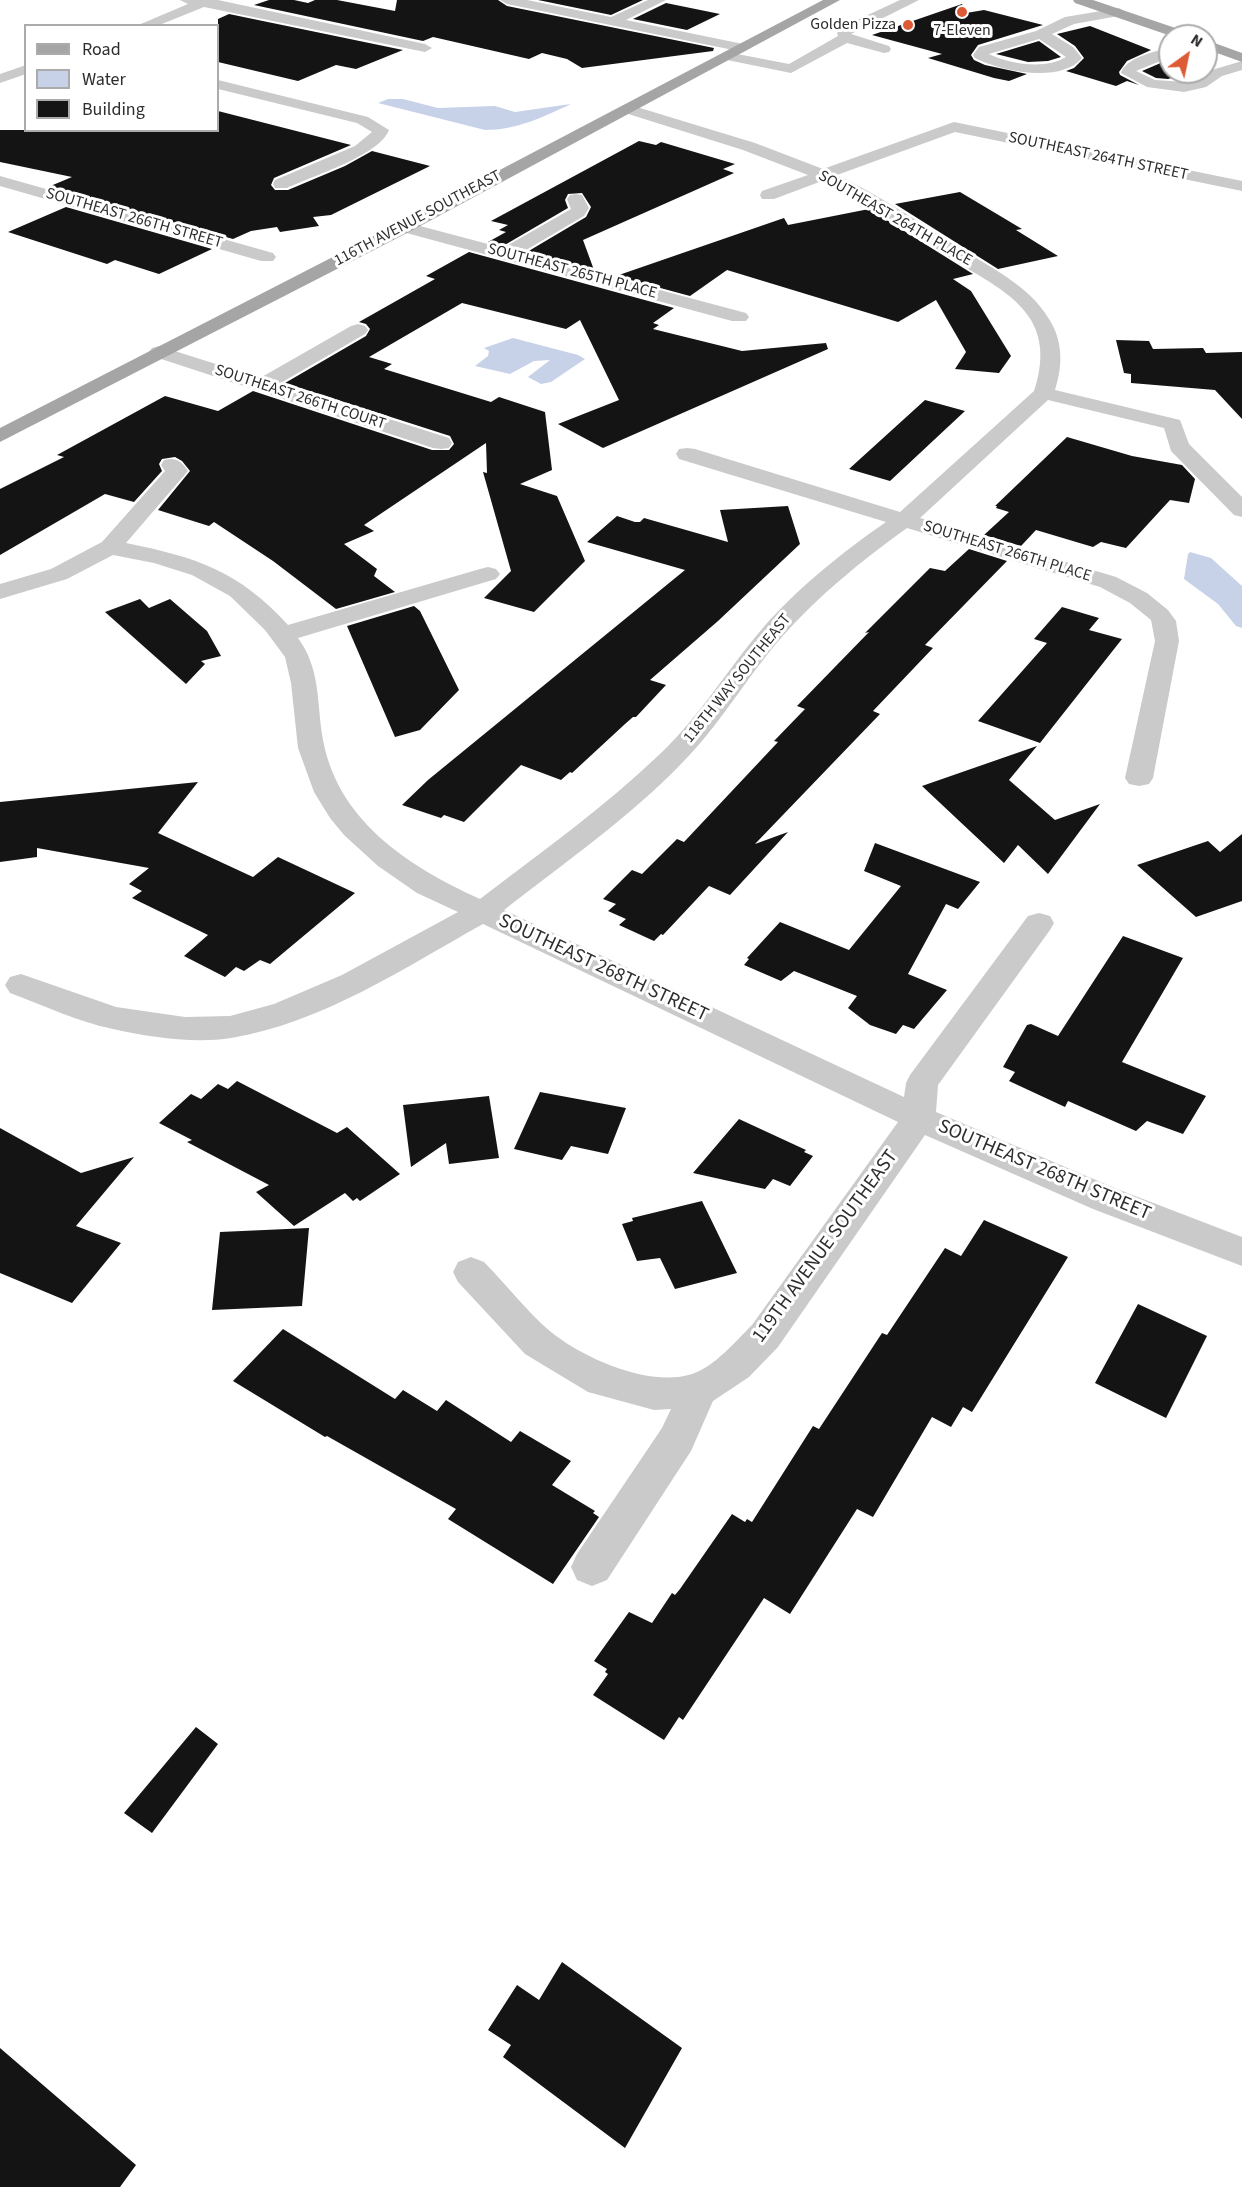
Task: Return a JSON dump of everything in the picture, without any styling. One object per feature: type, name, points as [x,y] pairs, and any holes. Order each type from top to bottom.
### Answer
[{"type":"main road","name":"116TH AVENUE SOUTHEAST","points":[[0,436],[405,227],[833,0]]},
{"type":"main road","points":[[1080,0],[1113,3],[1159,24]]},
{"type":"main road","points":[[1218,49],[1242,58]]},
{"type":"street","points":[[187,0],[207,2],[425,48]]},
{"type":"street","points":[[507,0],[743,48]]},
{"type":"street","points":[[613,21],[660,0]]},
{"type":"street","points":[[845,38],[844,33],[849,29],[912,0]]},
{"type":"street","points":[[872,1],[896,6]]},
{"type":"street","points":[[147,24],[207,2]]},
{"type":"street","points":[[1041,34],[1068,50],[1075,58],[1060,66],[1037,68],[988,60],[980,55],[984,50],[1041,34],[1113,3]]},
{"type":"street","points":[[727,56],[791,69],[845,38],[884,49]]},
{"type":"street","points":[[1158,57],[1136,65],[1128,70],[1128,73],[1152,84],[1184,87],[1201,84]]},
{"type":"street","points":[[1218,73],[1242,65]]},
{"type":"street","points":[[3,75],[24,70]]},
{"type":"street","points":[[219,85],[362,120],[381,130],[380,135],[374,141],[281,184]]},
{"type":"street","name":"SOUTHEAST 264TH PLACE","points":[[627,109],[734,142],[824,176],[908,223],[1004,285],[1030,306],[1046,330],[1051,354],[1050,373],[1044,393]]},
{"type":"street","name":"SOUTHEAST 264TH STREET","points":[[824,176],[954,127],[1242,186]]},
{"type":"street","points":[[768,195],[824,176]]},
{"type":"street","name":"SOUTHEAST 266TH STREET","points":[[0,181],[267,257]]},
{"type":"street","points":[[506,254],[578,212],[580,208],[576,199]]},
{"type":"street","name":"SOUTHEAST 265TH PLACE","points":[[405,227],[739,316]]},
{"type":"street","points":[[261,386],[358,330]]},
{"type":"street","name":"SOUTHEAST 266TH COURT","points":[[159,352],[441,444]]},
{"type":"street","points":[[1044,393],[1173,424],[1179,446],[1242,510]]},
{"type":"street","name":"118TH WAY SOUTHEAST","points":[[21,985],[113,1018],[185,1028],[230,1027],[283,1013],[353,983],[482,912],[599,822],[671,759],[704,724],[771,634],[795,609],[878,538],[904,520],[1044,393]]},
{"type":"street","name":"SOUTHEAST 266TH PLACE","points":[[687,454],[1108,582],[1149,606],[1164,621],[1167,641],[1139,778]]},
{"type":"street","points":[[0,592],[59,574],[110,547],[177,471],[172,465]]},
{"type":"street","name":"SOUTHEAST 268TH STREET","points":[[110,547],[192,565],[228,584],[257,605],[300,661],[310,748],[323,785],[337,810],[363,839],[394,866],[427,886],[919,1118],[1105,1199],[1242,1252]]},
{"type":"street","points":[[282,635],[488,574]]},
{"type":"street","points":[[919,1118],[922,1083],[1039,923]]},
{"type":"street","name":"119TH AVENUE SOUTHEAST","points":[[471,1272],[538,1343],[601,1381],[654,1394],[699,1390],[736,1366],[765,1336],[919,1118]]},
{"type":"street","points":[[592,1567],[677,1439],[699,1390]]},
{"type":"water","points":[[388,99],[403,99],[438,108],[495,106],[515,112],[571,104],[519,125],[485,130],[378,103]]},
{"type":"water","points":[[513,338],[578,355],[585,359],[551,382],[541,384],[528,377],[550,360],[534,361],[510,374],[475,366],[488,356],[489,351],[484,348]]},
{"type":"water","points":[[1190,552],[1211,558],[1242,586],[1242,628],[1236,626],[1218,604],[1184,579]]},
{"type":"building","points":[[269,0],[294,0],[308,3],[315,0],[337,0],[395,11],[397,0],[498,0],[507,6],[714,48],[713,51],[582,68],[567,59],[542,53],[529,59],[433,37],[423,41],[254,5]]},
{"type":"building","points":[[538,0],[643,0],[611,15]]},
{"type":"building","points":[[666,3],[720,14],[687,30],[633,19]]},
{"type":"building","points":[[962,4],[966,13],[984,10],[1043,25],[978,45],[971,55],[974,60],[985,65],[1027,74],[1009,81],[994,78],[928,58],[942,54],[872,35]]},
{"type":"building","points":[[229,14],[403,50],[356,69],[336,65],[298,81],[219,62],[218,19]]},
{"type":"building","points":[[1090,26],[1151,50],[1127,61],[1119,72],[1120,75],[1139,85],[1127,81],[1116,86],[1066,71],[1074,68],[1084,58],[1075,46],[1057,34]]},
{"type":"building","points":[[1039,41],[1061,57],[1048,61],[1028,62],[996,54]]},
{"type":"building","points":[[1158,64],[1158,78],[1156,78],[1142,71]]},
{"type":"building","points":[[219,111],[351,145],[274,178],[271,185],[275,190],[288,190],[345,166],[372,151],[430,166],[331,215],[313,217],[319,226],[280,232],[277,227],[251,231],[233,239],[48,187],[72,177],[0,162],[0,130],[219,132]]},
{"type":"building","points":[[639,141],[656,145],[661,142],[735,164],[723,169],[734,173],[583,240],[594,270],[527,252],[586,217],[591,207],[582,193],[568,194],[565,200],[568,208],[503,246],[488,242],[506,232],[499,230],[508,225],[491,221]]},
{"type":"building","points":[[960,192],[1022,229],[1016,230],[1058,256],[998,269],[895,204]]},
{"type":"building","points":[[66,207],[212,249],[159,274],[115,260],[107,264],[8,232]]},
{"type":"building","points":[[869,209],[973,274],[953,279],[971,291],[1011,356],[999,373],[955,369],[966,352],[936,300],[898,322],[727,270],[690,296],[616,276],[784,218],[788,225]]},
{"type":"building","points":[[469,252],[674,308],[653,323],[659,325],[653,329],[742,351],[826,343],[828,349],[603,448],[558,424],[619,400],[580,320],[566,329],[462,303],[369,357],[392,364],[384,369],[491,402],[499,397],[545,412],[552,470],[520,484],[557,496],[585,561],[534,612],[484,598],[511,571],[483,472],[487,473],[486,443],[364,525],[374,531],[344,544],[377,569],[374,576],[395,592],[336,609],[273,561],[214,522],[209,526],[158,510],[190,471],[182,461],[175,457],[162,459],[159,464],[162,471],[134,502],[105,494],[0,555],[0,489],[64,457],[57,455],[165,396],[218,411],[253,391],[432,450],[449,450],[454,444],[450,436],[285,383],[366,336],[370,329],[366,324],[359,322],[435,279],[426,276]]},
{"type":"building","points":[[1116,340],[1149,341],[1153,349],[1203,348],[1206,353],[1242,352],[1242,419],[1215,390],[1131,383],[1131,374],[1124,373]]},
{"type":"building","points":[[925,400],[965,411],[890,481],[849,469]]},
{"type":"building","points":[[1067,437],[1132,456],[1182,465],[1195,479],[1189,503],[1170,500],[1126,548],[1101,542],[1093,547],[1036,530],[1021,546],[984,535],[1009,512],[995,506]]},
{"type":"building","points":[[788,506],[800,544],[718,621],[650,680],[666,685],[636,717],[633,717],[572,773],[570,772],[561,780],[521,765],[464,822],[444,815],[441,818],[402,805],[428,780],[685,570],[587,542],[617,516],[635,522],[640,522],[644,518],[728,542],[720,510]]},
{"type":"building","points":[[969,549],[1007,561],[925,645],[933,648],[873,711],[880,714],[755,844],[788,832],[730,895],[709,886],[663,935],[661,934],[654,941],[619,925],[626,919],[608,911],[616,904],[603,899],[632,870],[642,874],[677,839],[684,842],[778,742],[774,741],[805,709],[797,706],[869,632],[865,633],[930,568],[945,571]]},
{"type":"building","points":[[140,599],[149,608],[170,599],[207,631],[221,656],[201,661],[205,664],[186,684],[105,612]]},
{"type":"building","points":[[414,606],[420,611],[459,690],[420,730],[395,737],[347,626]]},
{"type":"building","points":[[1062,607],[1099,618],[1089,630],[1122,639],[1040,743],[978,721],[1047,643],[1034,639]]},
{"type":"building","points":[[1037,746],[1009,780],[1055,820],[1100,804],[1048,874],[1018,845],[1004,863],[922,786]]},
{"type":"building","points":[[198,782],[158,833],[253,877],[278,857],[355,893],[270,964],[260,960],[244,971],[236,967],[225,977],[184,956],[208,935],[132,898],[142,891],[129,884],[149,868],[37,848],[37,857],[0,862],[0,802]]},
{"type":"building","points":[[1242,834],[1242,901],[1196,917],[1137,865],[1208,841],[1220,852]]},
{"type":"building","points":[[875,843],[980,882],[958,909],[946,904],[908,974],[947,990],[914,1029],[903,1025],[896,1034],[870,1025],[848,1008],[857,996],[794,971],[781,981],[744,965],[749,959],[747,958],[780,922],[849,950],[901,886],[864,871]]},
{"type":"building","points":[[1123,936],[1183,958],[1122,1062],[1206,1096],[1183,1134],[1147,1121],[1136,1131],[1068,1101],[1065,1107],[1009,1081],[1015,1072],[1003,1067],[1027,1025],[1031,1024],[1058,1036]]},
{"type":"building","points":[[237,1081],[337,1133],[347,1127],[400,1174],[360,1201],[357,1198],[353,1201],[345,1193],[294,1226],[256,1192],[269,1185],[187,1142],[192,1140],[159,1123],[191,1094],[201,1099],[218,1084],[228,1089]]},
{"type":"building","points":[[540,1092],[626,1108],[608,1154],[571,1146],[562,1160],[514,1149]]},
{"type":"building","points":[[489,1096],[499,1158],[449,1164],[446,1143],[411,1167],[403,1105]]},
{"type":"building","points":[[739,1119],[806,1150],[804,1152],[813,1156],[790,1186],[773,1179],[765,1189],[693,1173]]},
{"type":"building","points":[[0,1128],[81,1173],[134,1157],[76,1226],[121,1243],[72,1303],[0,1273]]},
{"type":"building","points":[[702,1201],[737,1273],[675,1289],[660,1258],[637,1261],[622,1224],[633,1221],[632,1218]]},
{"type":"building","points":[[984,1220],[1068,1257],[972,1412],[963,1407],[951,1427],[932,1417],[873,1517],[857,1509],[790,1614],[764,1598],[683,1720],[679,1717],[664,1740],[593,1695],[608,1674],[605,1672],[607,1669],[594,1661],[629,1612],[652,1623],[672,1593],[675,1595],[680,1589],[732,1514],[745,1522],[747,1519],[752,1522],[813,1426],[819,1429],[882,1333],[887,1335],[945,1248],[961,1256]]},
{"type":"building","points":[[309,1228],[302,1306],[212,1310],[220,1232]]},
{"type":"building","points":[[1138,1304],[1207,1336],[1166,1418],[1095,1383]]},
{"type":"building","points":[[283,1329],[395,1399],[403,1390],[437,1411],[446,1400],[511,1442],[520,1431],[571,1461],[552,1485],[595,1511],[593,1513],[599,1517],[553,1584],[448,1519],[456,1509],[327,1436],[325,1437],[233,1381]]},
{"type":"building","points":[[196,1727],[218,1744],[152,1833],[124,1813]]},
{"type":"building","points":[[562,1962],[682,2048],[625,2148],[503,2057],[511,2045],[488,2030],[517,1985],[539,2000]]},
{"type":"building","points":[[0,2048],[136,2165],[120,2187],[0,2187]]},
{"type":"place","name":"7-Eleven","points":[[962,12]]},
{"type":"place","name":"Golden Pizza","points":[[908,25]]}]
